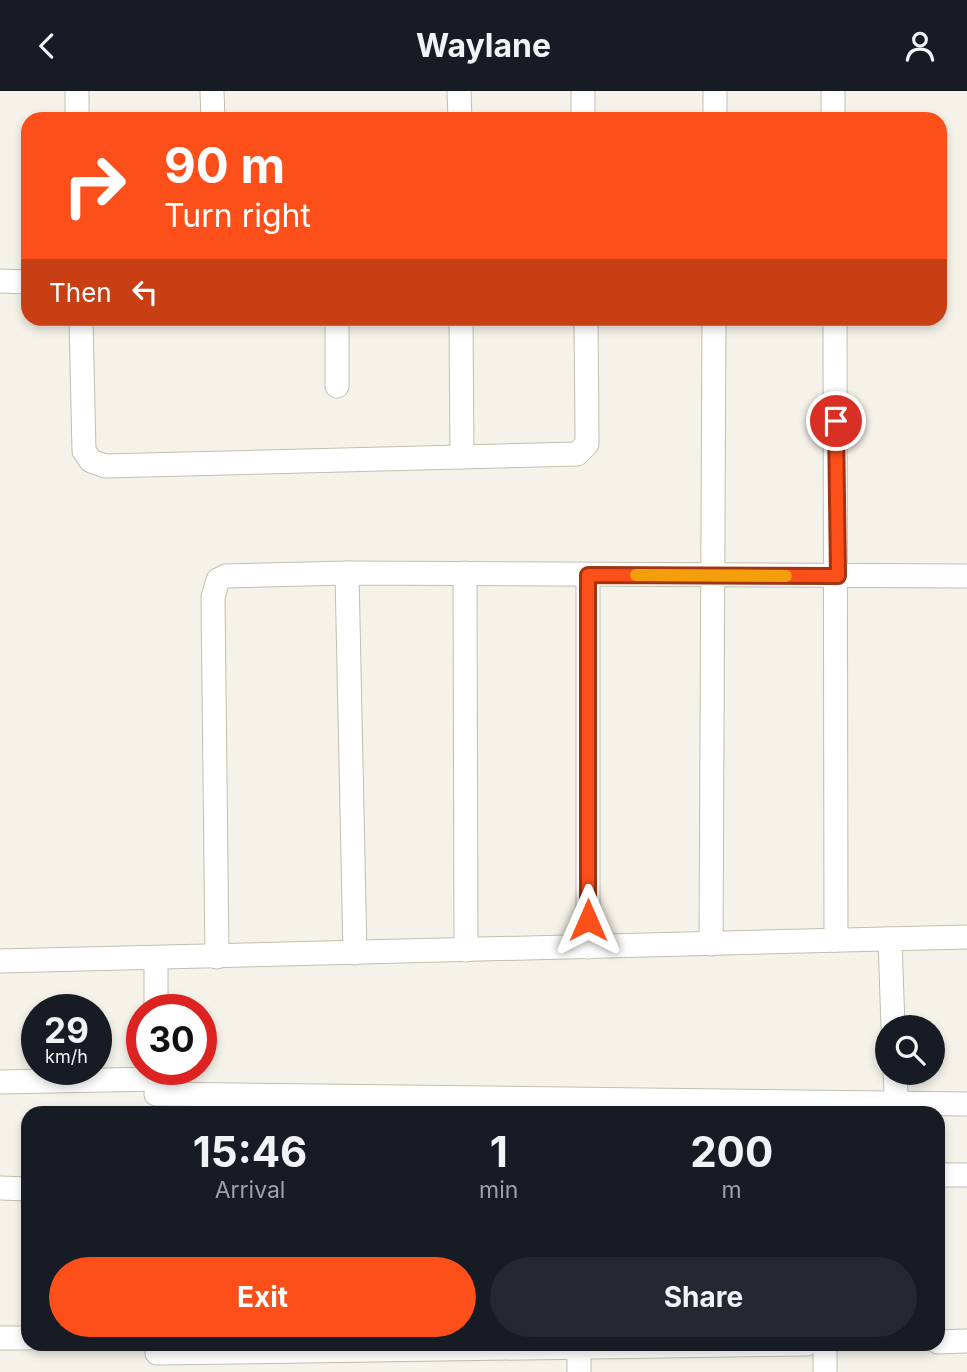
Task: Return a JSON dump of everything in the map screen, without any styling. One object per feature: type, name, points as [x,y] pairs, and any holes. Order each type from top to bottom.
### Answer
[{"type":"street","points":[[76,91],[77,112]]},
{"type":"street","points":[[212,91],[213,112]]},
{"type":"street","points":[[459,91],[460,112]]},
{"type":"street","points":[[583,91],[583,112]]},
{"type":"street","points":[[715,91],[715,112]]},
{"type":"street","points":[[832,91],[833,112]]},
{"type":"street","points":[[0,281],[21,282]]},
{"type":"street","points":[[81,326],[84,451],[87,457],[98,465],[568,455],[582,451],[587,434],[586,326]]},
{"type":"street","points":[[337,326],[337,386]]},
{"type":"street","points":[[461,326],[462,457]]},
{"type":"street","points":[[712,944],[714,326]]},
{"type":"street","points":[[835,326],[838,576],[836,940]]},
{"type":"street","points":[[217,957],[214,588],[218,580],[226,576],[347,573],[967,576]]},
{"type":"street","points":[[347,573],[355,953]]},
{"type":"street","points":[[466,573],[466,950]]},
{"type":"street","points":[[588,575],[588,947]]},
{"type":"street","points":[[0,961],[967,937]]},
{"type":"street","points":[[890,939],[893,1015]]},
{"type":"street","points":[[156,958],[156,994]]},
{"type":"street","points":[[0,1082],[156,1089],[819,1106]]},
{"type":"street","points":[[896,1085],[897,1106]]},
{"type":"street","points":[[932,1106],[967,1104]]},
{"type":"street","points":[[945,1175],[967,1175]]},
{"type":"street","points":[[0,1188],[21,1189]]},
{"type":"street","points":[[0,1338],[21,1338]]},
{"type":"street","points":[[945,1342],[967,1341]]},
{"type":"street","points":[[157,1356],[368,1351]]},
{"type":"street","points":[[579,1351],[579,1372]]},
{"type":"street","points":[[825,1351],[825,1372]]},
{"type":"slow traffic","points":[[636,575],[786,576]]},
{"type":"route","points":[[588,920],[588,575],[838,576],[836,421]]}]
